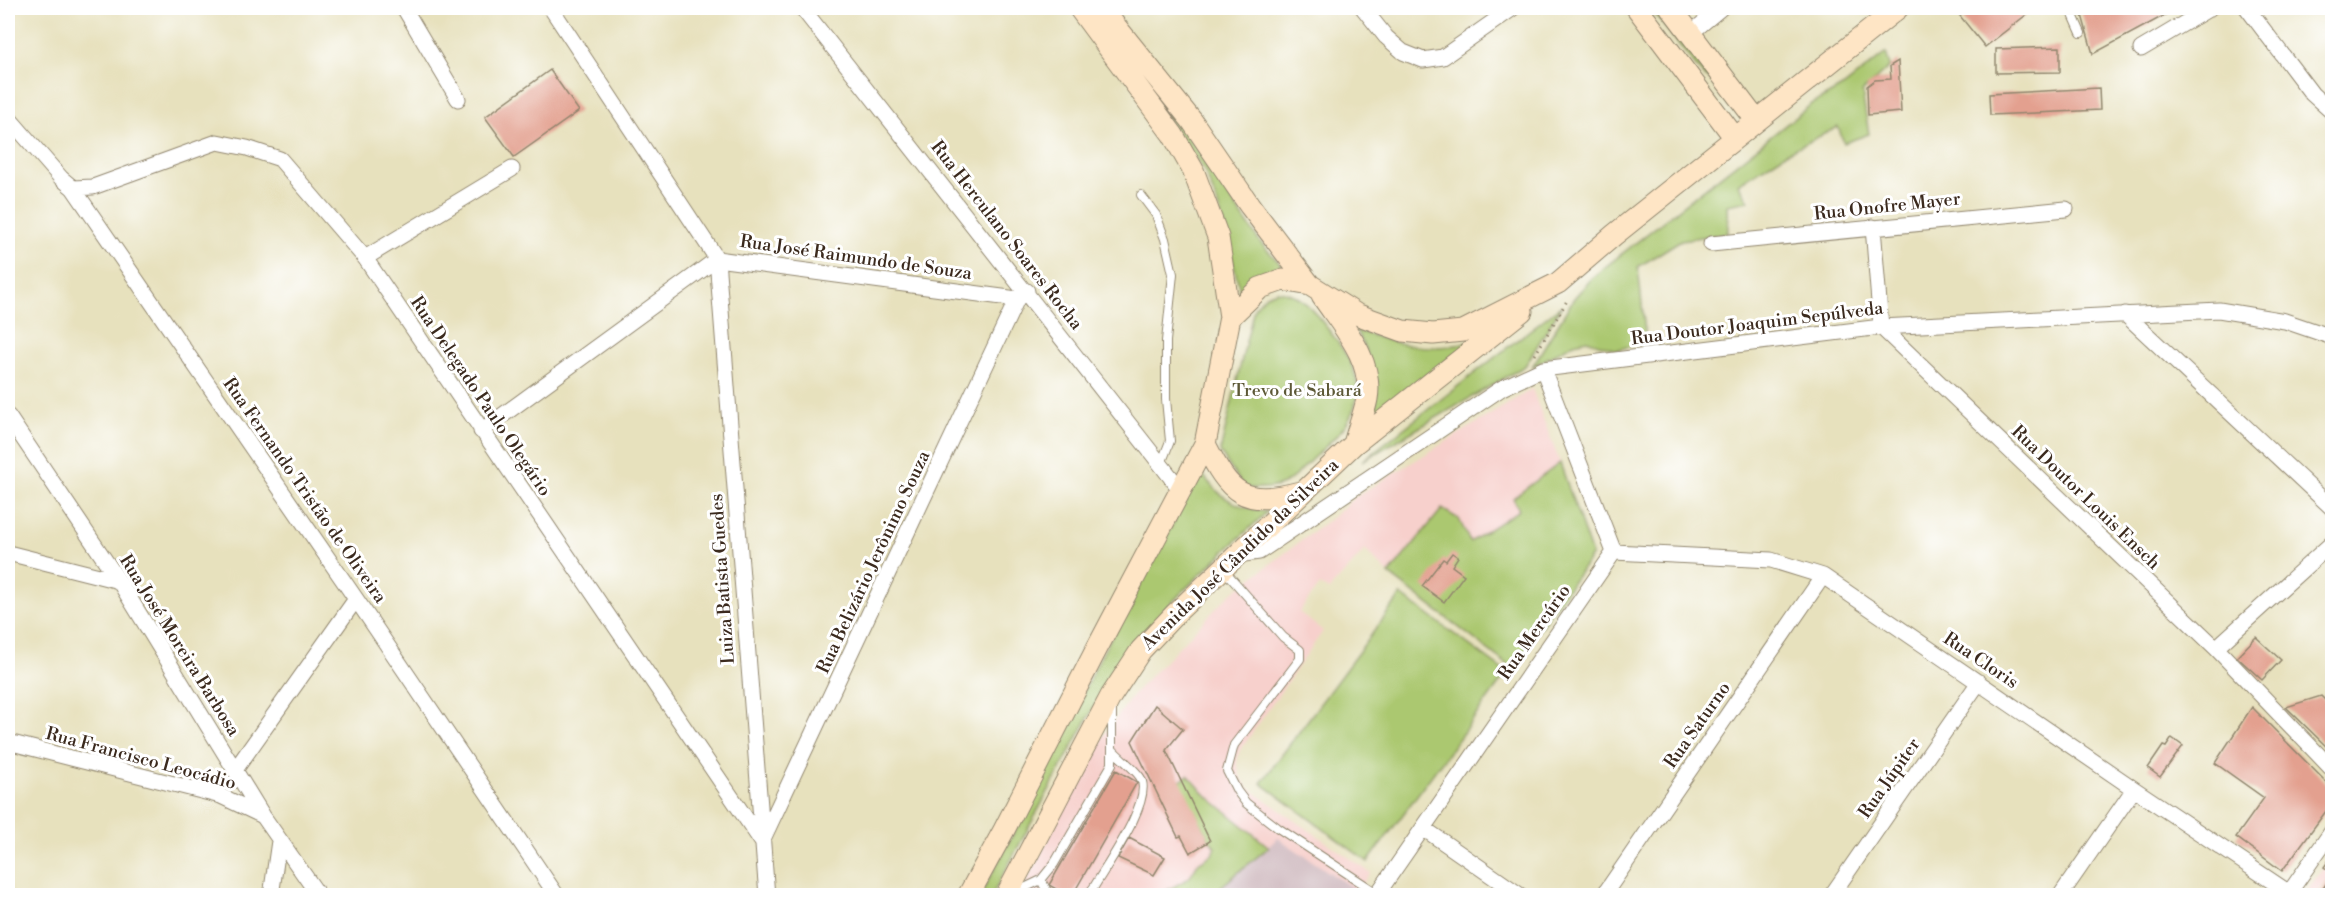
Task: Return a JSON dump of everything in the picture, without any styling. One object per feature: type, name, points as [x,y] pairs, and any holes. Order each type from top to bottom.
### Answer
[{"type":"main road","points":[[968,896],[1205,444],[1230,317],[1218,237],[1193,170],[1173,135],[1079,8]]},
{"type":"main road","points":[[1101,8],[1192,121],[1250,206],[1314,288],[1357,349],[1367,372],[1367,398],[1354,444]]},
{"type":"main road","points":[[1637,8],[1735,138]]},
{"type":"main road","points":[[1671,8],[1756,120]]},
{"type":"main road","points":[[1230,317],[1260,288],[1283,280],[1314,288],[1356,314],[1403,331],[1433,334],[1463,331],[1563,291],[1756,120],[1898,8]]},
{"type":"main road","name":"Avenida José Cândido da Silveira","points":[[1008,896],[1111,696],[1141,650],[1302,491],[1354,444],[1563,291]]},
{"type":"main road","points":[[1205,444],[1218,470],[1232,488],[1250,498],[1274,499],[1302,491]]},
{"type":"street","points":[[404,8],[458,99]]},
{"type":"street","points":[[551,8],[717,259]]},
{"type":"street","name":"Rua Herculano Soares Rocha","points":[[802,8],[1022,295],[1180,489]]},
{"type":"street","points":[[1363,8],[1386,37],[1403,52],[1423,60],[1443,57],[1513,8]]},
{"type":"street","points":[[1691,33],[1721,8]]},
{"type":"street","points":[[2141,49],[2210,8]]},
{"type":"street","points":[[2247,8],[2313,94],[2332,112]]},
{"type":"street","name":"Rua Fernando Tristão de Oliveira","points":[[8,117],[60,178],[73,188],[557,896]]},
{"type":"street","name":"Rua Delegado Paulo Olegário","points":[[73,188],[93,187],[217,142],[247,148],[280,159],[365,258],[762,842]]},
{"type":"street","points":[[365,258],[512,170]]},
{"type":"street","name":"Rua Onofre Mayer","points":[[1711,244],[2066,209]]},
{"type":"street","points":[[1873,227],[1881,327]]},
{"type":"street","name":"Rua José Raimundo de Souza","points":[[481,431],[717,259],[1022,295]]},
{"type":"street","name":"Luiza Batista Guedes","points":[[717,259],[767,896]]},
{"type":"street","name":"Rua Belizário Jerônimo Souza","points":[[762,842],[1022,295]]},
{"type":"street","name":"Rua Doutor Joaquim Sepúlveda","points":[[1230,562],[1259,552],[1502,388],[1543,369],[1881,327],[2219,310],[2285,321],[2332,337]]},
{"type":"street","points":[[2125,315],[2332,508]]},
{"type":"street","name":"Rua Doutor Louis Ensch","points":[[1881,327],[2216,648],[2332,769]]},
{"type":"street","points":[[1543,369],[1614,552]]},
{"type":"street","name":"Rua José Moreira Barbosa","points":[[8,416],[119,581],[279,841],[319,896]]},
{"type":"street","points":[[2216,648],[2332,543]]},
{"type":"street","name":"Rua Cloris","points":[[1614,552],[1771,560],[1823,576],[2290,894]]},
{"type":"street","name":"Rua Mercúrio","points":[[1377,894],[1614,552]]},
{"type":"street","points":[[8,553],[119,581]]},
{"type":"street","name":"Rua Saturno","points":[[1603,896],[1823,576]]},
{"type":"street","points":[[235,770],[356,599]]},
{"type":"street","name":"Rua Júpiter","points":[[1831,896],[1978,682]]},
{"type":"street","name":"Rua Francisco Leocádio","points":[[8,742],[221,796],[263,816]]},
{"type":"street","points":[[2060,896],[2134,789]]},
{"type":"street","points":[[1423,828],[1521,896]]},
{"type":"street","points":[[2290,894],[2332,831]]},
{"type":"street","points":[[271,896],[279,841]]},
{"type":"lane","points":[[1916,8],[1948,8]]},
{"type":"lane","points":[[2070,8],[2081,33]]},
{"type":"lane","points":[[1141,195],[1156,215],[1165,239],[1173,274],[1166,341],[1166,399],[1170,441],[1161,464]]},
{"type":"lane","points":[[1230,562],[1283,637],[1300,650],[1300,659],[1234,746],[1227,771],[1246,803],[1278,828],[1377,894]]},
{"type":"lane","points":[[1008,896],[1041,880],[1054,864],[1112,764],[1111,696]]},
{"type":"lane","points":[[1087,896],[1136,814],[1144,793],[1141,778],[1113,750]]},
{"type":"lane","points":[[1041,880],[1047,893],[1052,896]]},
{"type":"path","points":[[1520,380],[1563,291]]},
{"type":"shaded area","points":[[1532,389],[1560,463],[1513,498],[1520,510],[1470,542],[1459,519],[1442,509],[1389,574],[1365,550],[1329,590],[1320,585],[1299,612],[1323,631],[1239,752],[1237,762],[1240,776],[1247,787],[1371,873],[1354,895],[1019,896],[1095,747],[1137,690],[1229,595],[1333,517],[1354,498]]},
{"type":"shaded area","points":[[1278,838],[1357,891],[1354,896],[1211,896]]},
{"type":"shaded area","points":[[2332,856],[2332,875],[2316,895],[2308,889]]},
{"type":"green space","points":[[1088,8],[1161,97],[1260,242],[1287,271],[1261,274],[1240,291],[1217,202],[1204,170]]},
{"type":"green space","points":[[1650,8],[1660,8],[1712,79],[1704,76]]},
{"type":"green space","points":[[1886,53],[1890,66],[1862,92],[1869,134],[1844,143],[1838,127],[1786,153],[1738,184],[1749,201],[1727,205],[1728,233],[1681,240],[1638,267],[1646,342],[1616,350],[1587,340],[1574,343],[1532,367],[1574,298],[1595,275],[1812,104],[1844,86]]},
{"type":"green space","name":"Trevo de Sabará","points":[[1277,291],[1285,292],[1304,302],[1334,337],[1352,367],[1357,384],[1357,396],[1350,417],[1337,435],[1292,478],[1275,487],[1244,488],[1220,452],[1254,308],[1266,295]]},
{"type":"green space","points":[[1562,305],[1525,366],[1362,461]]},
{"type":"green space","points":[[1356,330],[1383,339],[1423,347],[1466,343],[1468,345],[1375,413],[1376,389],[1373,370]]},
{"type":"green space","points":[[1560,463],[1592,555],[1512,668],[1389,574],[1442,509],[1459,519],[1470,542],[1519,510],[1513,498]]},
{"type":"green space","points":[[1201,472],[1221,495],[1229,500],[1247,508],[1268,511],[1166,608],[1113,672],[992,895],[980,896],[1026,810],[1099,660]]},
{"type":"green space","points":[[1401,595],[1507,673],[1368,862],[1261,783]]},
{"type":"green space","points":[[1188,775],[1206,795],[1269,847],[1211,895],[1157,896],[1189,878],[1198,863],[1213,854],[1216,847],[1210,841],[1179,781]]},
{"type":"building","points":[[1960,8],[2035,8],[1985,47],[1956,11]]},
{"type":"building","points":[[2080,8],[2178,8],[2093,54]]},
{"type":"building","points":[[2060,47],[2060,72],[1996,73],[1996,49]]},
{"type":"building","points":[[1898,61],[1901,112],[1868,115],[1867,86],[1875,80],[1891,79],[1890,66]]},
{"type":"building","points":[[550,70],[579,111],[514,157],[485,117]]},
{"type":"building","points":[[2099,88],[2100,110],[1990,115],[1989,94]]},
{"type":"building","points":[[1452,553],[1458,557],[1452,566],[1464,575],[1444,602],[1422,586],[1443,559],[1446,561]]},
{"type":"building","points":[[2256,637],[2281,660],[2262,680],[2237,657]]},
{"type":"building","points":[[2321,696],[2332,707],[2332,752],[2286,707]]},
{"type":"building","points":[[1155,705],[1183,729],[1166,750],[1210,841],[1190,853],[1181,836],[1178,837],[1132,741]]},
{"type":"building","points":[[2252,707],[2332,788],[2332,803],[2282,871],[2236,837],[2264,798],[2215,763]]},
{"type":"building","points":[[2172,738],[2183,746],[2160,777],[2148,768],[2163,746],[2166,747]]},
{"type":"building","points":[[1116,770],[1137,782],[1072,896],[1068,896],[1049,885]]},
{"type":"building","points":[[1129,838],[1165,857],[1154,875],[1118,858]]},
{"type":"building","points":[[2332,856],[2332,873],[2324,867]]},
{"type":"building","points":[[2332,875],[2332,896],[2318,896]]}]
